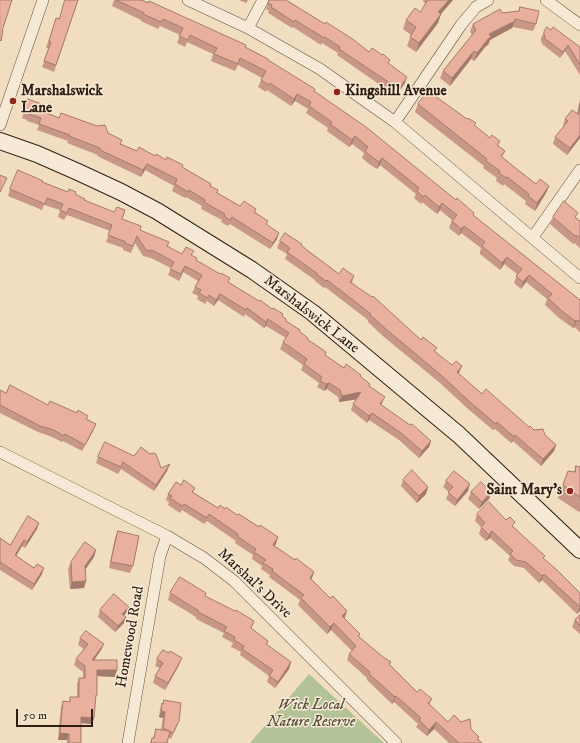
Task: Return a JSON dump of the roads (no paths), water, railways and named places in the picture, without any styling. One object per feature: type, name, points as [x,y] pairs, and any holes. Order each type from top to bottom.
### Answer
[{"type":"street","points":[[0,125],[42,0]]},
{"type":"street","points":[[188,0],[248,28],[320,69],[395,122],[580,278]]},
{"type":"street","points":[[248,28],[264,0]]},
{"type":"street","points":[[395,122],[461,25],[476,7],[488,0]]},
{"type":"street","points":[[546,0],[580,25]]},
{"type":"street","name":"Marshalswick Lane","points":[[0,141],[37,154],[72,169],[139,202],[214,246],[313,313],[459,435],[580,550]]},
{"type":"street","points":[[533,237],[580,170]]},
{"type":"street","name":"Marshal's Drive","points":[[0,452],[167,536],[204,558],[234,581],[396,743]]},
{"type":"street","name":"Homewood Road","points":[[128,743],[160,556],[167,536]]},
{"type":"place","name":"Kingshill Avenue","points":[[337,92]]},
{"type":"place","name":"Marshalswick Lane","points":[[13,101]]},
{"type":"place","name":"Saint Mary's","points":[[570,491]]},
{"type":"park label","name":"Wick Local Nature Reserve","points":[[311,714]]}]
